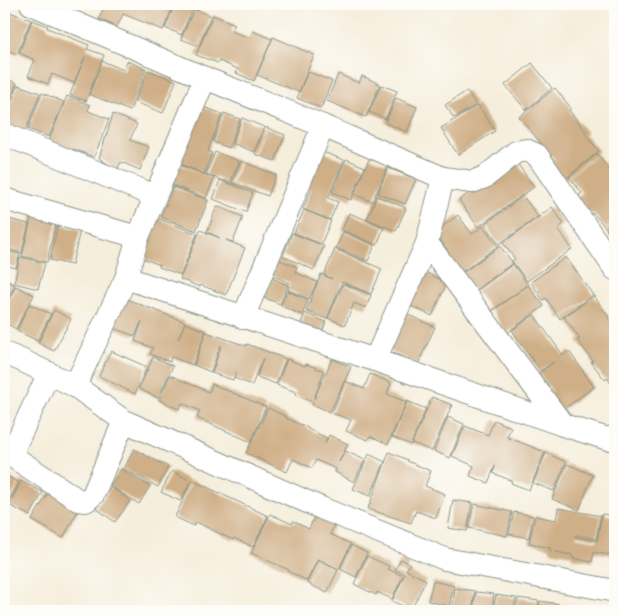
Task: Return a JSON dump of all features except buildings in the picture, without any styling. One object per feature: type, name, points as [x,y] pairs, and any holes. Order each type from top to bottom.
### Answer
[{"type":"street","points":[[30,4],[443,178],[472,182],[485,177],[516,152],[526,150],[536,155],[615,269]]},
{"type":"street","points":[[75,386],[126,278],[138,237],[205,78]]},
{"type":"street","points":[[243,318],[323,126]]},
{"type":"street","points":[[4,134],[155,196]]},
{"type":"street","points":[[374,360],[427,243],[443,178]]},
{"type":"street","points":[[4,199],[138,237]]},
{"type":"street","points":[[427,243],[563,425]]},
{"type":"street","points":[[126,278],[374,360],[613,443]]},
{"type":"street","points":[[4,353],[75,386],[124,421],[322,508],[445,559],[615,591]]},
{"type":"street","points":[[49,373],[13,450],[12,456],[78,500],[86,500],[93,495],[124,421]]}]
